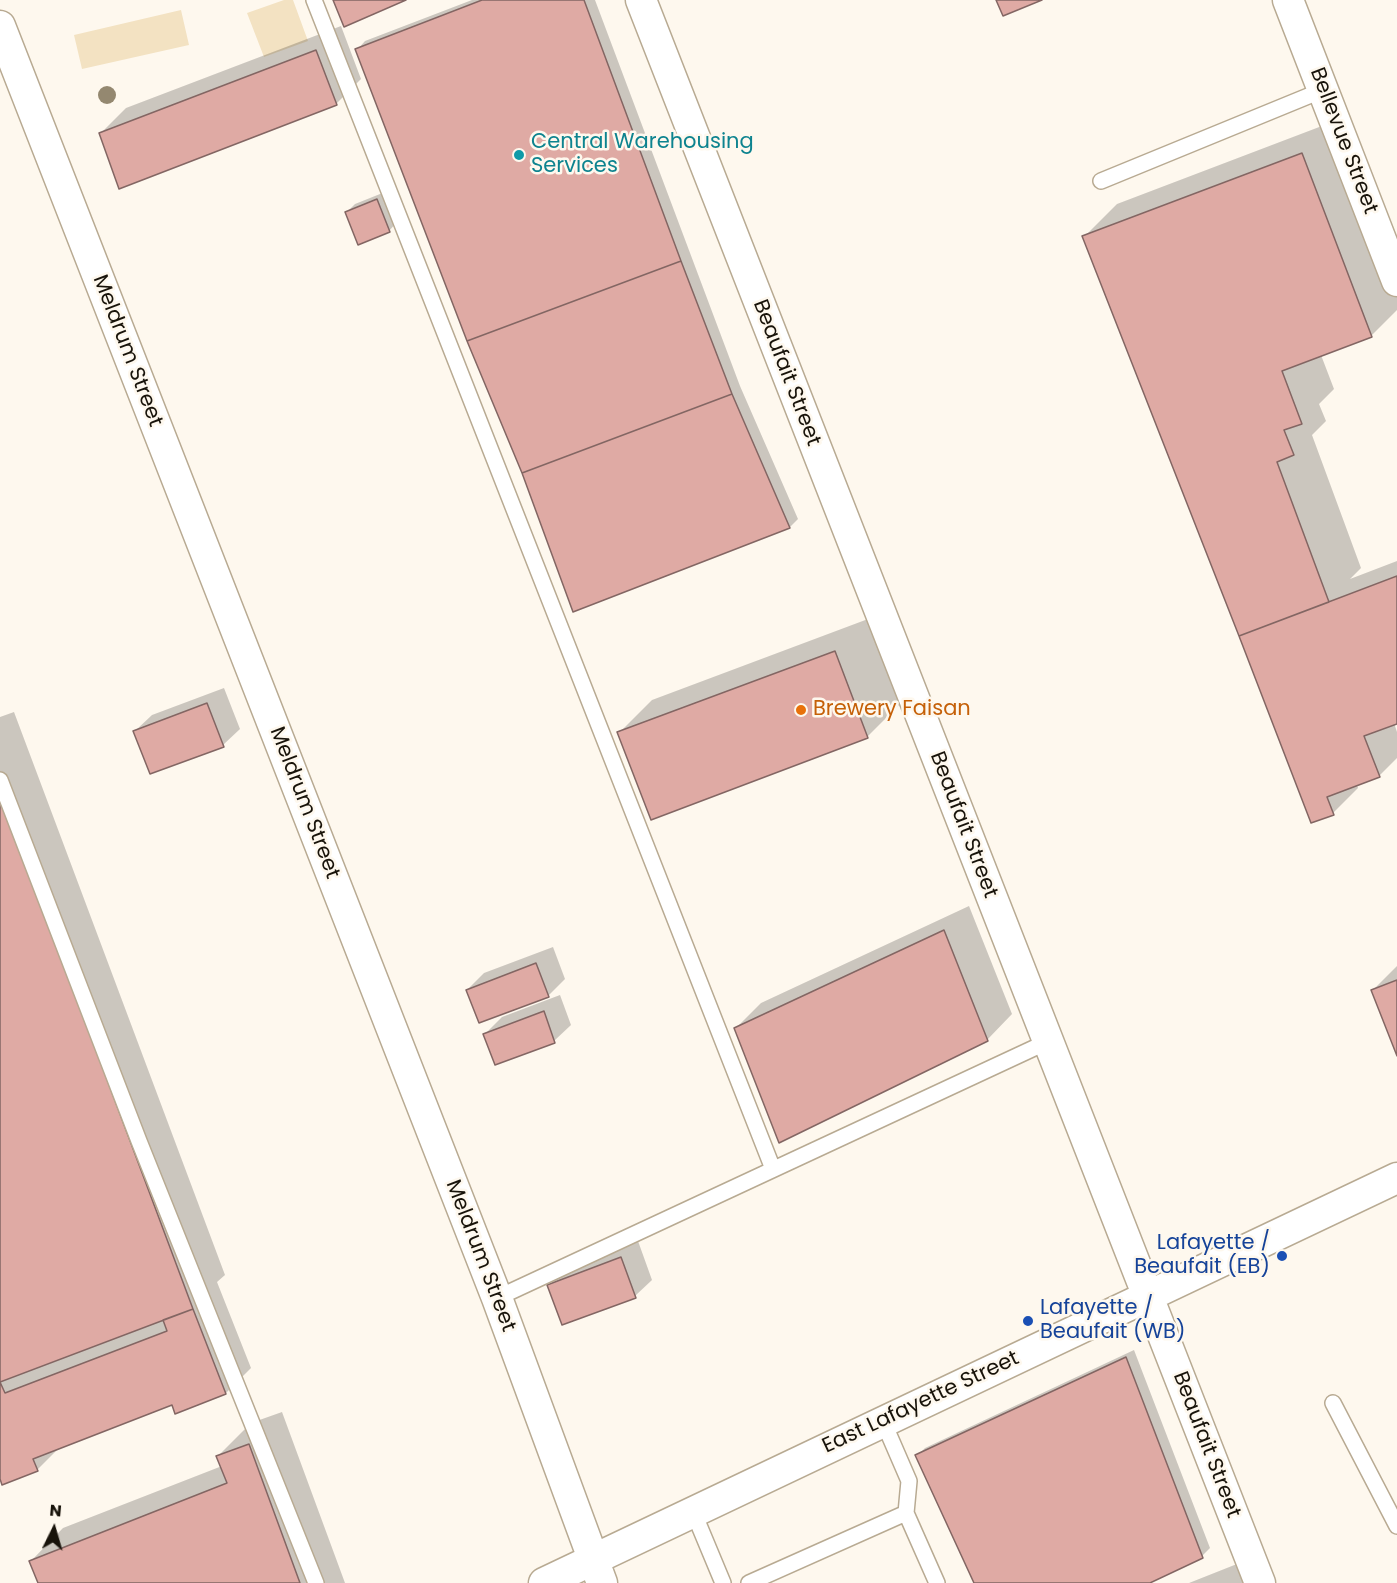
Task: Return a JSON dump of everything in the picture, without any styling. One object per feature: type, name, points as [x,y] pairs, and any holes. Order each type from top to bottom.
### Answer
[{"type":"street","name":"Beaufait Street","points":[[641,0],[1260,1583]]},
{"type":"street","name":"Bellevue Street","points":[[1288,0],[1397,281]]},
{"type":"street","name":"Meldrum Street","points":[[0,26],[497,1298],[597,1571]]},
{"type":"street","name":"East Lafayette Street","points":[[544,1583],[597,1571],[693,1511],[1397,1178]]},
{"type":"lane","points":[[314,0],[773,1169]]},
{"type":"lane","points":[[1101,181],[1323,90]]},
{"type":"lane","points":[[0,780],[143,1152],[315,1583]]},
{"type":"lane","points":[[497,1298],[1047,1042]]},
{"type":"lane","points":[[1333,1403],[1397,1526]]},
{"type":"lane","points":[[883,1421],[909,1481],[906,1513],[937,1583]]},
{"type":"lane","points":[[693,1511],[723,1583]]},
{"type":"lane","points":[[749,1583],[906,1513]]},
{"type":"shaded area","points":[[284,0],[293,0],[308,41],[264,57],[247,13]]},
{"type":"shaded area","points":[[181,10],[189,45],[82,69],[74,35]]},
{"type":"building","points":[[333,0],[406,0],[344,27]]},
{"type":"building","name":"Central Warehousing Services","points":[[482,0],[584,0],[681,261],[467,341],[355,49]]},
{"type":"building","points":[[996,0],[1042,0],[1003,16]]},
{"type":"building","points":[[316,50],[337,105],[119,189],[99,133]]},
{"type":"building","points":[[1302,153],[1372,337],[1282,371],[1302,424],[1284,430],[1294,455],[1277,462],[1329,602],[1239,636],[1082,236]]},
{"type":"building","points":[[377,199],[390,232],[358,245],[345,212]]},
{"type":"building","points":[[681,261],[732,394],[522,473],[467,341]]},
{"type":"building","points":[[732,394],[790,528],[573,612],[522,473]]},
{"type":"building","points":[[1397,576],[1397,724],[1364,736],[1380,777],[1327,797],[1334,815],[1311,823],[1239,636]]},
{"type":"building","points":[[835,651],[868,738],[651,820],[617,732]]},
{"type":"building","points":[[207,703],[224,747],[150,774],[133,731]]},
{"type":"building","points":[[0,793],[193,1309],[0,1382]]},
{"type":"building","points":[[944,930],[988,1041],[779,1143],[734,1028]]},
{"type":"building","points":[[536,963],[549,997],[479,1023],[466,990]]},
{"type":"building","points":[[1397,980],[1397,1056],[1371,990]]},
{"type":"building","points":[[544,1011],[555,1043],[495,1065],[483,1034]]},
{"type":"building","points":[[621,1257],[636,1298],[562,1325],[547,1285]]},
{"type":"building","points":[[193,1309],[226,1394],[175,1414],[172,1405],[33,1459],[38,1471],[2,1485],[0,1479],[0,1382],[5,1393],[167,1331],[163,1320]]},
{"type":"building","points":[[1126,1357],[1203,1558],[1150,1583],[974,1583],[915,1455]]},
{"type":"building","points":[[249,1444],[300,1583],[38,1583],[29,1561],[227,1483],[216,1456]]},
{"type":"place","name":"Central Warehousing Services","points":[[519,155]]},
{"type":"place","name":"Brewery Faisan","points":[[801,710]]},
{"type":"place","name":"Lafayette / Beaufait (EB)","points":[[1282,1256]]},
{"type":"place","name":"Lafayette / Beaufait (WB)","points":[[1028,1321]]}]
